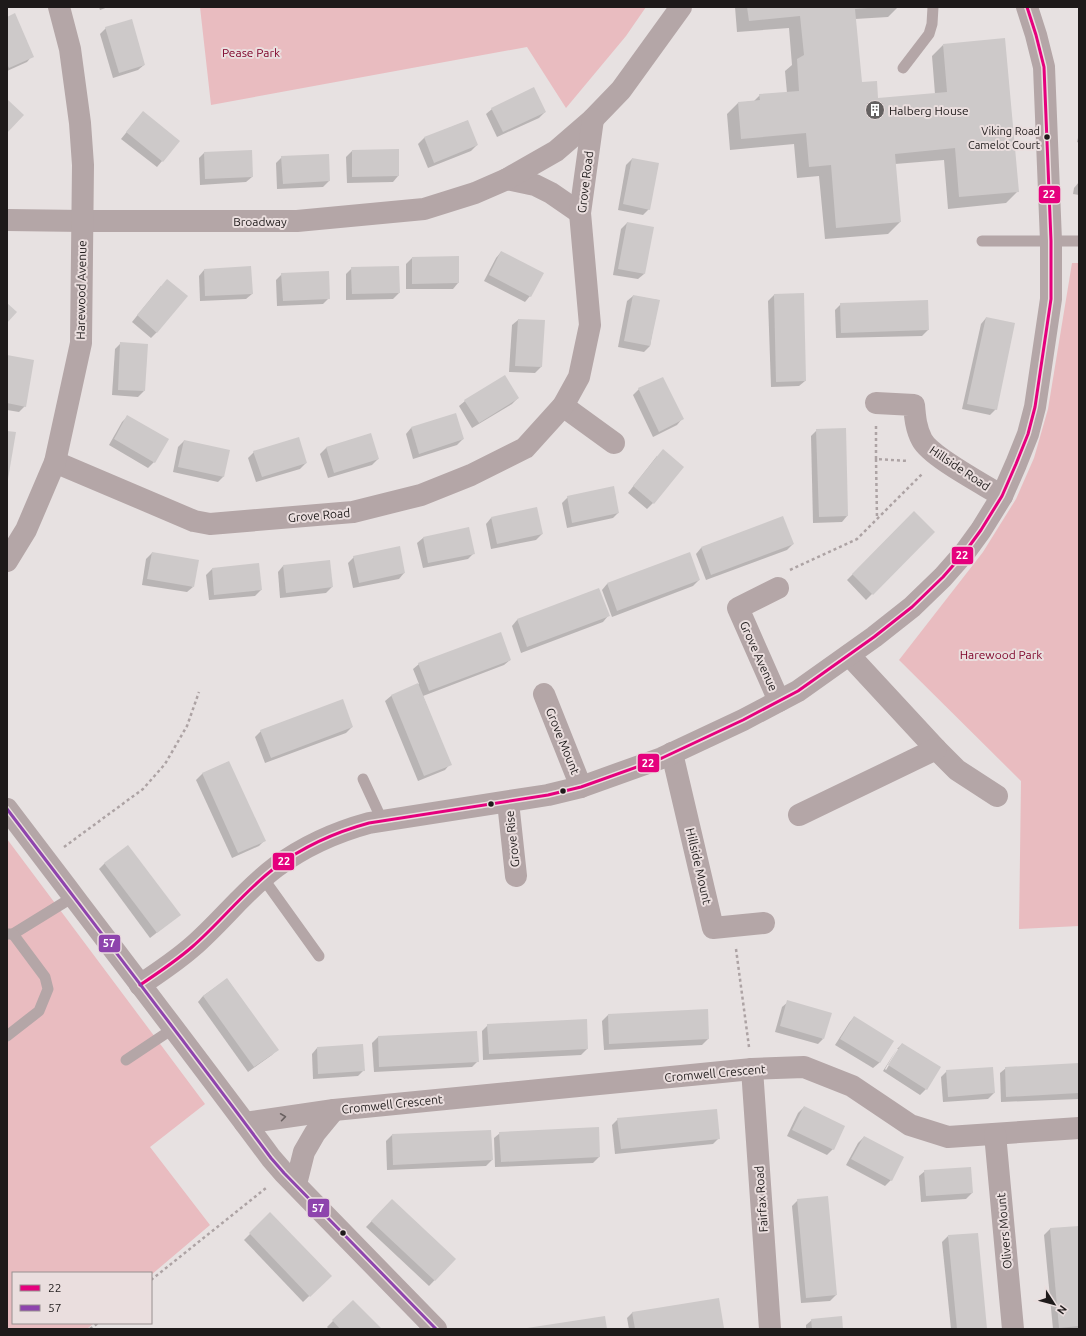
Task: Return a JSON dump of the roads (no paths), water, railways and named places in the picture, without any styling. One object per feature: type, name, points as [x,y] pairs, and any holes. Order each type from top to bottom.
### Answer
[{"type":"street","name":"Harewood Avenue","points":[[7,561],[26,530],[56,462],[81,343],[83,165],[80,123],[70,49],[59,7]]},
{"type":"street","points":[[593,119],[621,90],[681,7]]},
{"type":"street","points":[[140,985],[192,947],[277,866],[310,846],[347,829],[382,820],[508,802],[582,787],[672,753],[743,720],[798,690],[874,637],[912,607],[965,552],[981,530],[1002,496],[1028,434],[1035,407],[1051,299],[1051,241],[1044,68],[1027,7]]},
{"type":"street","name":"Broadway","points":[[7,220],[83,222],[297,221],[424,209],[475,193],[507,179],[556,151],[593,119]]},
{"type":"street","name":"Grove Road","points":[[56,462],[194,521],[204,523],[225,523],[353,512],[421,495],[471,475],[525,448],[563,406],[579,377],[590,325],[580,213],[593,119]]},
{"type":"street","points":[[507,179],[535,185],[551,193],[580,213]]},
{"type":"street","name":"Hillside Road","points":[[876,404],[914,405],[916,428],[922,442],[932,453],[933,463],[1002,496]]},
{"type":"street","points":[[563,406],[614,443]]},
{"type":"street","name":"Grove Avenue","points":[[778,588],[738,608],[779,701]]},
{"type":"street","points":[[849,655],[957,770],[997,796]]},
{"type":"street","name":"Grove Mount","points":[[544,694],[582,787]]},
{"type":"street","points":[[799,815],[936,749]]},
{"type":"street","name":"Hillside Mount","points":[[672,753],[713,928],[764,923]]},
{"type":"street","name":"Grove Rise","points":[[508,802],[516,876]]},
{"type":"street","points":[[7,809],[245,1123],[290,1179],[436,1329]]},
{"type":"street","name":"Cromwell Crescent","points":[[245,1123],[334,1110],[752,1069],[804,1067],[852,1086],[910,1125],[948,1137],[1079,1128]]},
{"type":"street","name":"Fairfax Road","points":[[752,1069],[770,1329]]},
{"type":"street","name":"Cromwell Crescent","points":[[290,1179],[315,1133],[334,1110]]},
{"type":"street","name":"Olivers Mount","points":[[995,1134],[1013,1329]]},
{"type":"lane","points":[[903,68],[930,34],[933,7]]},
{"type":"lane","points":[[982,241],[1079,241]]},
{"type":"lane","points":[[363,779],[382,820]]},
{"type":"lane","points":[[263,878],[319,956]]},
{"type":"lane","points":[[7,1036],[39,1011],[48,989],[45,977],[10,934],[73,897]]},
{"type":"lane","points":[[126,1060],[174,1028]]},
{"type":"place","name":"Halberg House","points":[[875,110]]},
{"type":"place","name":"Viking Road Camelot Court","points":[[1047,137]]},
{"type":"park label","name":"Pease Park","points":[[251,52]]},
{"type":"park label","name":"Harewood Park","points":[[1001,654]]}]
